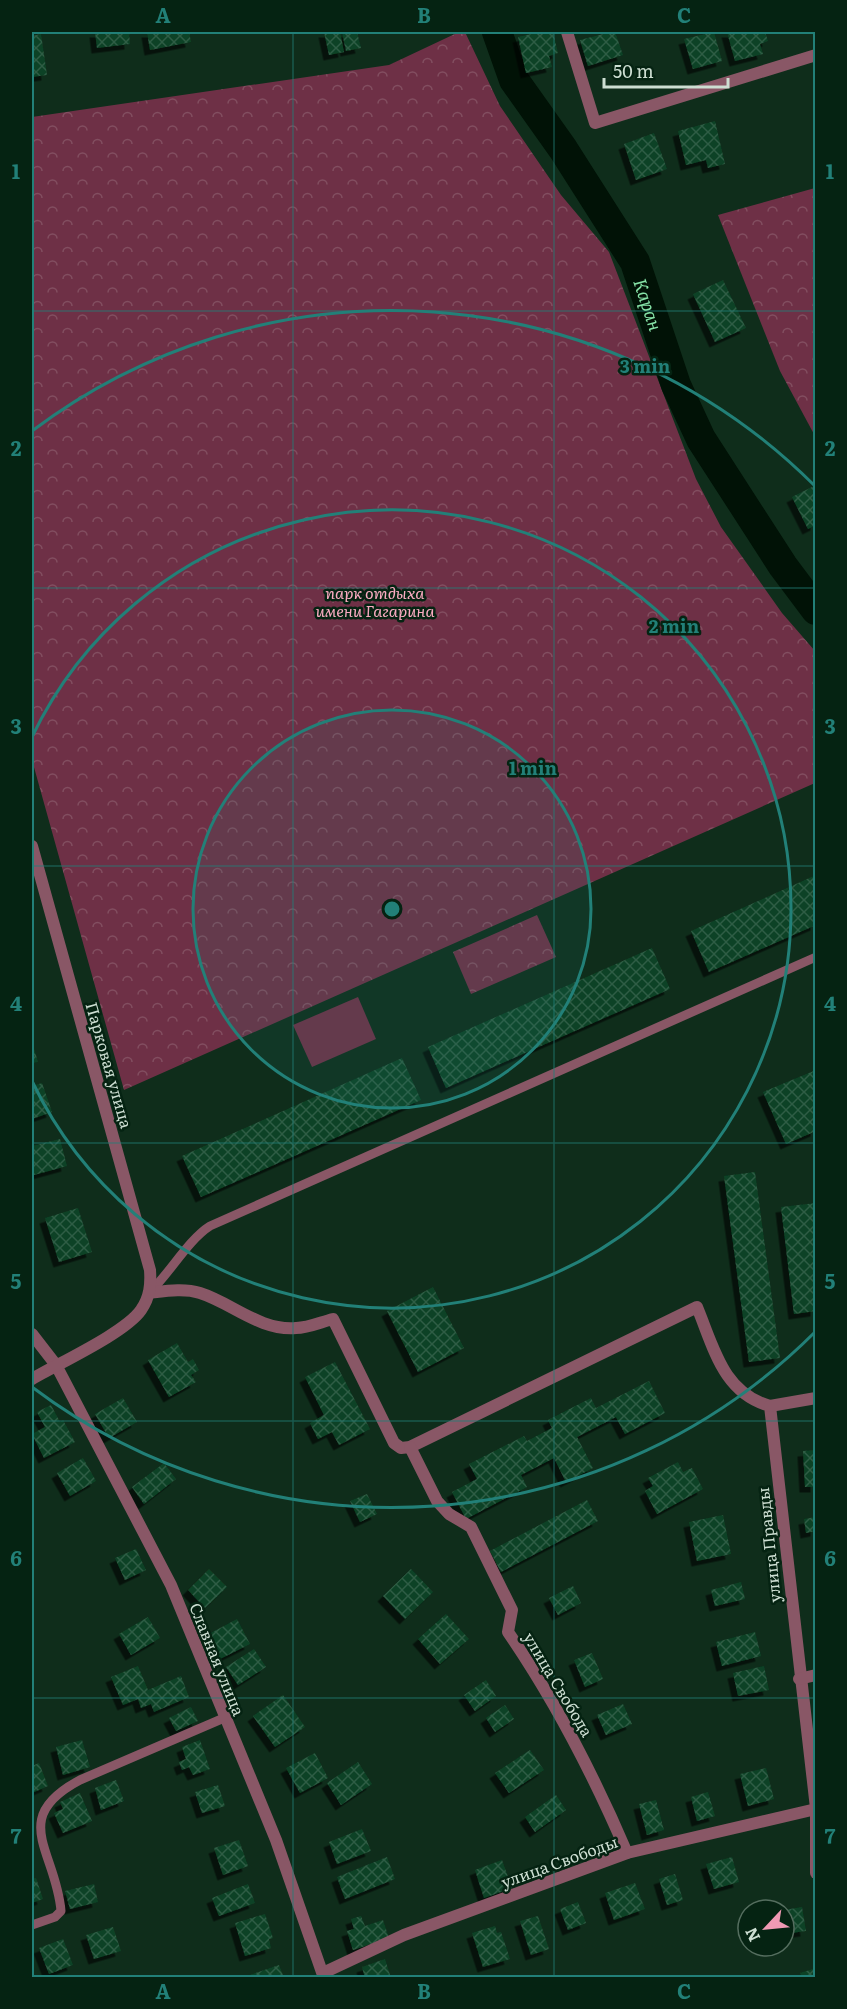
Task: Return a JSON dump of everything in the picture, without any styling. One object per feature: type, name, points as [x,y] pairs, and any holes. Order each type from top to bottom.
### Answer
[{"type":"street","points":[[567,32],[595,123],[816,55]]},
{"type":"street","name":"Парковая улица","points":[[32,846],[150,1270],[149,1293]]},
{"type":"street","points":[[32,1379],[132,1321],[149,1293],[181,1290],[200,1293],[248,1318],[277,1326],[296,1328],[333,1319],[394,1443],[400,1449],[410,1448],[697,1307],[730,1383],[752,1401],[770,1406],[816,1398]]},
{"type":"street","name":"Славная улица","points":[[32,1334],[56,1365],[171,1585],[276,1840],[323,1975]]},
{"type":"street","name":"улица Правды","points":[[770,1406],[799,1678],[816,1810],[815,1866]]},
{"type":"street","name":"улица Свобода","points":[[410,1448],[437,1501],[449,1514],[471,1527],[512,1610],[508,1632],[598,1783],[627,1853]]},
{"type":"street","points":[[799,1678],[816,1675]]},
{"type":"street","name":"улица Свободы","points":[[323,1975],[404,1935],[627,1853],[816,1810]]},
{"type":"lane","points":[[149,1293],[170,1272],[193,1239],[210,1226],[816,957]]},
{"type":"lane","points":[[32,1925],[55,1917],[61,1911],[60,1892],[39,1830],[41,1815],[49,1801],[59,1791],[80,1780],[224,1718]]},
{"type":"green space","name":"парк отдыха имени Гагарина","points":[[459,32],[465,32],[500,106],[561,195],[609,252],[696,479],[721,527],[782,613],[815,651],[815,783],[124,1090],[32,760],[32,117],[389,65]]},
{"type":"green space","points":[[816,188],[815,436],[780,371],[718,215]]},
{"type":"green space","points":[[537,915],[556,957],[471,994],[453,952]]},
{"type":"green space","points":[[358,997],[376,1039],[312,1067],[293,1025]]},
{"type":"building","points":[[95,32],[129,32],[130,44],[97,48]]},
{"type":"building","points":[[147,32],[189,32],[191,42],[150,50]]},
{"type":"building","points":[[324,32],[340,32],[344,52],[329,55]]},
{"type":"building","points":[[342,32],[357,32],[361,48],[346,51]]},
{"type":"building","points":[[540,32],[553,32],[558,53],[549,56],[552,67],[526,73],[518,37]]},
{"type":"building","points":[[615,32],[623,55],[588,66],[580,40]]},
{"type":"building","points":[[714,32],[722,61],[693,69],[684,39]]},
{"type":"building","points":[[727,32],[765,32],[768,41],[760,44],[763,54],[735,61]]},
{"type":"building","points":[[41,34],[47,75],[32,77],[32,36]]},
{"type":"building","points":[[715,121],[725,164],[708,168],[706,160],[686,165],[678,131]]},
{"type":"building","points":[[654,133],[667,169],[636,180],[624,144]]},
{"type":"building","points":[[723,280],[746,328],[715,342],[693,294]]},
{"type":"building","points":[[816,485],[816,525],[808,529],[792,497]]},
{"type":"building","points":[[816,875],[816,925],[709,972],[691,931]]},
{"type":"building","points":[[652,948],[670,989],[446,1088],[428,1047]]},
{"type":"building","points":[[32,1042],[38,1062],[32,1063]]},
{"type":"building","points":[[402,1058],[421,1100],[201,1197],[182,1156]]},
{"type":"building","points":[[816,1070],[816,1131],[786,1144],[763,1092]]},
{"type":"building","points":[[42,1083],[52,1112],[32,1119],[32,1086]]},
{"type":"building","points":[[60,1139],[67,1166],[34,1175],[32,1146]]},
{"type":"building","points":[[755,1172],[780,1358],[749,1362],[724,1176]]},
{"type":"building","points":[[816,1203],[816,1311],[794,1314],[781,1207]]},
{"type":"building","points":[[78,1208],[92,1252],[59,1262],[45,1218]]},
{"type":"building","points":[[433,1287],[464,1348],[418,1372],[387,1311]]},
{"type":"building","points":[[177,1343],[188,1362],[193,1359],[199,1370],[191,1375],[196,1382],[169,1397],[148,1360]]},
{"type":"building","points":[[335,1362],[370,1429],[339,1445],[332,1432],[318,1439],[310,1423],[324,1415],[305,1377]]},
{"type":"building","points":[[649,1381],[665,1413],[625,1434],[616,1417],[577,1437],[593,1468],[566,1482],[554,1458],[521,1475],[527,1487],[466,1519],[452,1492],[477,1479],[469,1464],[524,1436],[527,1441],[552,1428],[548,1420],[591,1398],[596,1408]]},
{"type":"building","points":[[123,1398],[137,1422],[109,1438],[95,1414]]},
{"type":"building","points":[[51,1405],[60,1422],[63,1420],[75,1442],[44,1458],[32,1434],[45,1427],[37,1412]]},
{"type":"building","points":[[816,1450],[816,1487],[805,1487],[803,1451]]},
{"type":"building","points":[[83,1458],[96,1481],[70,1496],[57,1473]]},
{"type":"building","points":[[678,1462],[683,1472],[692,1468],[703,1489],[657,1514],[645,1491],[653,1486],[648,1478]]},
{"type":"building","points":[[164,1463],[176,1479],[144,1504],[132,1487]]},
{"type":"building","points":[[367,1494],[377,1514],[360,1522],[350,1501]]},
{"type":"building","points":[[587,1500],[598,1521],[501,1572],[490,1551]]},
{"type":"building","points":[[723,1515],[731,1554],[697,1561],[689,1522]]},
{"type":"building","points":[[816,1517],[816,1531],[806,1533],[804,1519]]},
{"type":"building","points":[[136,1549],[146,1570],[125,1580],[115,1558]]},
{"type":"building","points":[[209,1569],[227,1587],[205,1608],[188,1590]]},
{"type":"building","points":[[411,1569],[433,1592],[405,1619],[383,1596]]},
{"type":"building","points":[[741,1582],[745,1599],[715,1606],[711,1590]]},
{"type":"building","points":[[573,1586],[581,1603],[558,1615],[549,1598]]},
{"type":"building","points":[[446,1614],[469,1639],[440,1664],[418,1639]]},
{"type":"building","points":[[148,1617],[160,1638],[131,1655],[119,1634]]},
{"type":"building","points":[[237,1619],[250,1644],[220,1659],[207,1635]]},
{"type":"building","points":[[755,1632],[761,1656],[722,1666],[716,1642]]},
{"type":"building","points":[[254,1649],[266,1667],[238,1685],[226,1667]]},
{"type":"building","points":[[592,1653],[603,1679],[585,1687],[574,1660]]},
{"type":"building","points":[[138,1666],[148,1690],[181,1676],[189,1697],[154,1712],[151,1704],[141,1708],[138,1699],[123,1705],[111,1677]]},
{"type":"building","points":[[764,1666],[769,1690],[738,1696],[733,1673]]},
{"type":"building","points":[[486,1680],[496,1696],[475,1711],[464,1695]]},
{"type":"building","points":[[283,1695],[305,1727],[275,1747],[253,1716]]},
{"type":"building","points":[[623,1704],[632,1724],[606,1735],[597,1715]]},
{"type":"building","points":[[505,1705],[514,1719],[495,1732],[486,1718]]},
{"type":"building","points":[[191,1707],[198,1721],[176,1731],[169,1718]]},
{"type":"building","points":[[82,1740],[90,1767],[63,1775],[56,1747]]},
{"type":"building","points":[[200,1740],[210,1769],[193,1775],[189,1767],[182,1770],[179,1762],[186,1759],[182,1747]]},
{"type":"building","points":[[530,1750],[544,1770],[509,1793],[495,1773]]},
{"type":"building","points":[[315,1753],[328,1778],[300,1793],[286,1768]]},
{"type":"building","points":[[358,1762],[372,1784],[341,1805],[327,1783]]},
{"type":"building","points":[[39,1763],[48,1786],[32,1793],[32,1766]]},
{"type":"building","points":[[766,1768],[774,1799],[748,1806],[740,1774]]},
{"type":"building","points":[[116,1780],[124,1801],[101,1810],[95,1788]]},
{"type":"building","points":[[218,1785],[225,1806],[202,1813],[195,1792]]},
{"type":"building","points":[[708,1792],[715,1816],[697,1821],[691,1797]]},
{"type":"building","points":[[80,1793],[92,1821],[63,1833],[54,1813],[63,1809],[60,1802]]},
{"type":"building","points":[[556,1795],[566,1810],[535,1832],[525,1817]]},
{"type":"building","points":[[656,1800],[664,1830],[647,1835],[639,1804]]},
{"type":"building","points":[[362,1829],[371,1851],[337,1864],[329,1842]]},
{"type":"building","points":[[239,1840],[248,1866],[223,1875],[214,1848]]},
{"type":"building","points":[[387,1857],[395,1879],[345,1899],[337,1877]]},
{"type":"building","points":[[732,1857],[739,1882],[714,1889],[706,1864]]},
{"type":"building","points":[[502,1860],[512,1888],[484,1898],[475,1870]]},
{"type":"building","points":[[675,1874],[683,1900],[667,1905],[659,1879]]},
{"type":"building","points":[[36,1878],[43,1899],[32,1903],[32,1879]]},
{"type":"building","points":[[635,1883],[645,1909],[614,1920],[605,1893]]},
{"type":"building","points":[[94,1884],[98,1902],[70,1909],[65,1891]]},
{"type":"building","points":[[248,1884],[255,1903],[219,1916],[212,1898]]},
{"type":"building","points":[[578,1902],[586,1923],[568,1930],[560,1909]]},
{"type":"building","points":[[802,1907],[806,1931],[796,1932],[796,1908]]},
{"type":"building","points":[[265,1914],[273,1938],[269,1939],[271,1948],[245,1956],[235,1923]]},
{"type":"building","points":[[361,1916],[365,1926],[383,1920],[389,1938],[353,1950],[347,1931],[354,1929],[351,1919]]},
{"type":"building","points":[[538,1916],[549,1949],[531,1955],[520,1921]]},
{"type":"building","points":[[495,1926],[497,1933],[501,1932],[510,1959],[483,1967],[472,1933]]},
{"type":"building","points":[[113,1927],[121,1951],[94,1959],[86,1935]]},
{"type":"building","points":[[63,1939],[73,1965],[49,1974],[39,1948]]},
{"type":"building","points":[[385,1959],[391,1978],[365,1978],[362,1967]]},
{"type":"building","points":[[279,1965],[284,1978],[244,1978],[244,1977]]},
{"type":"building","points":[[816,1968],[816,1978],[802,1978],[800,1973]]},
{"type":"waterway","name":"Каран","points":[[497,32],[514,80],[563,149],[635,262],[676,385],[701,439],[783,566],[816,610]]}]
